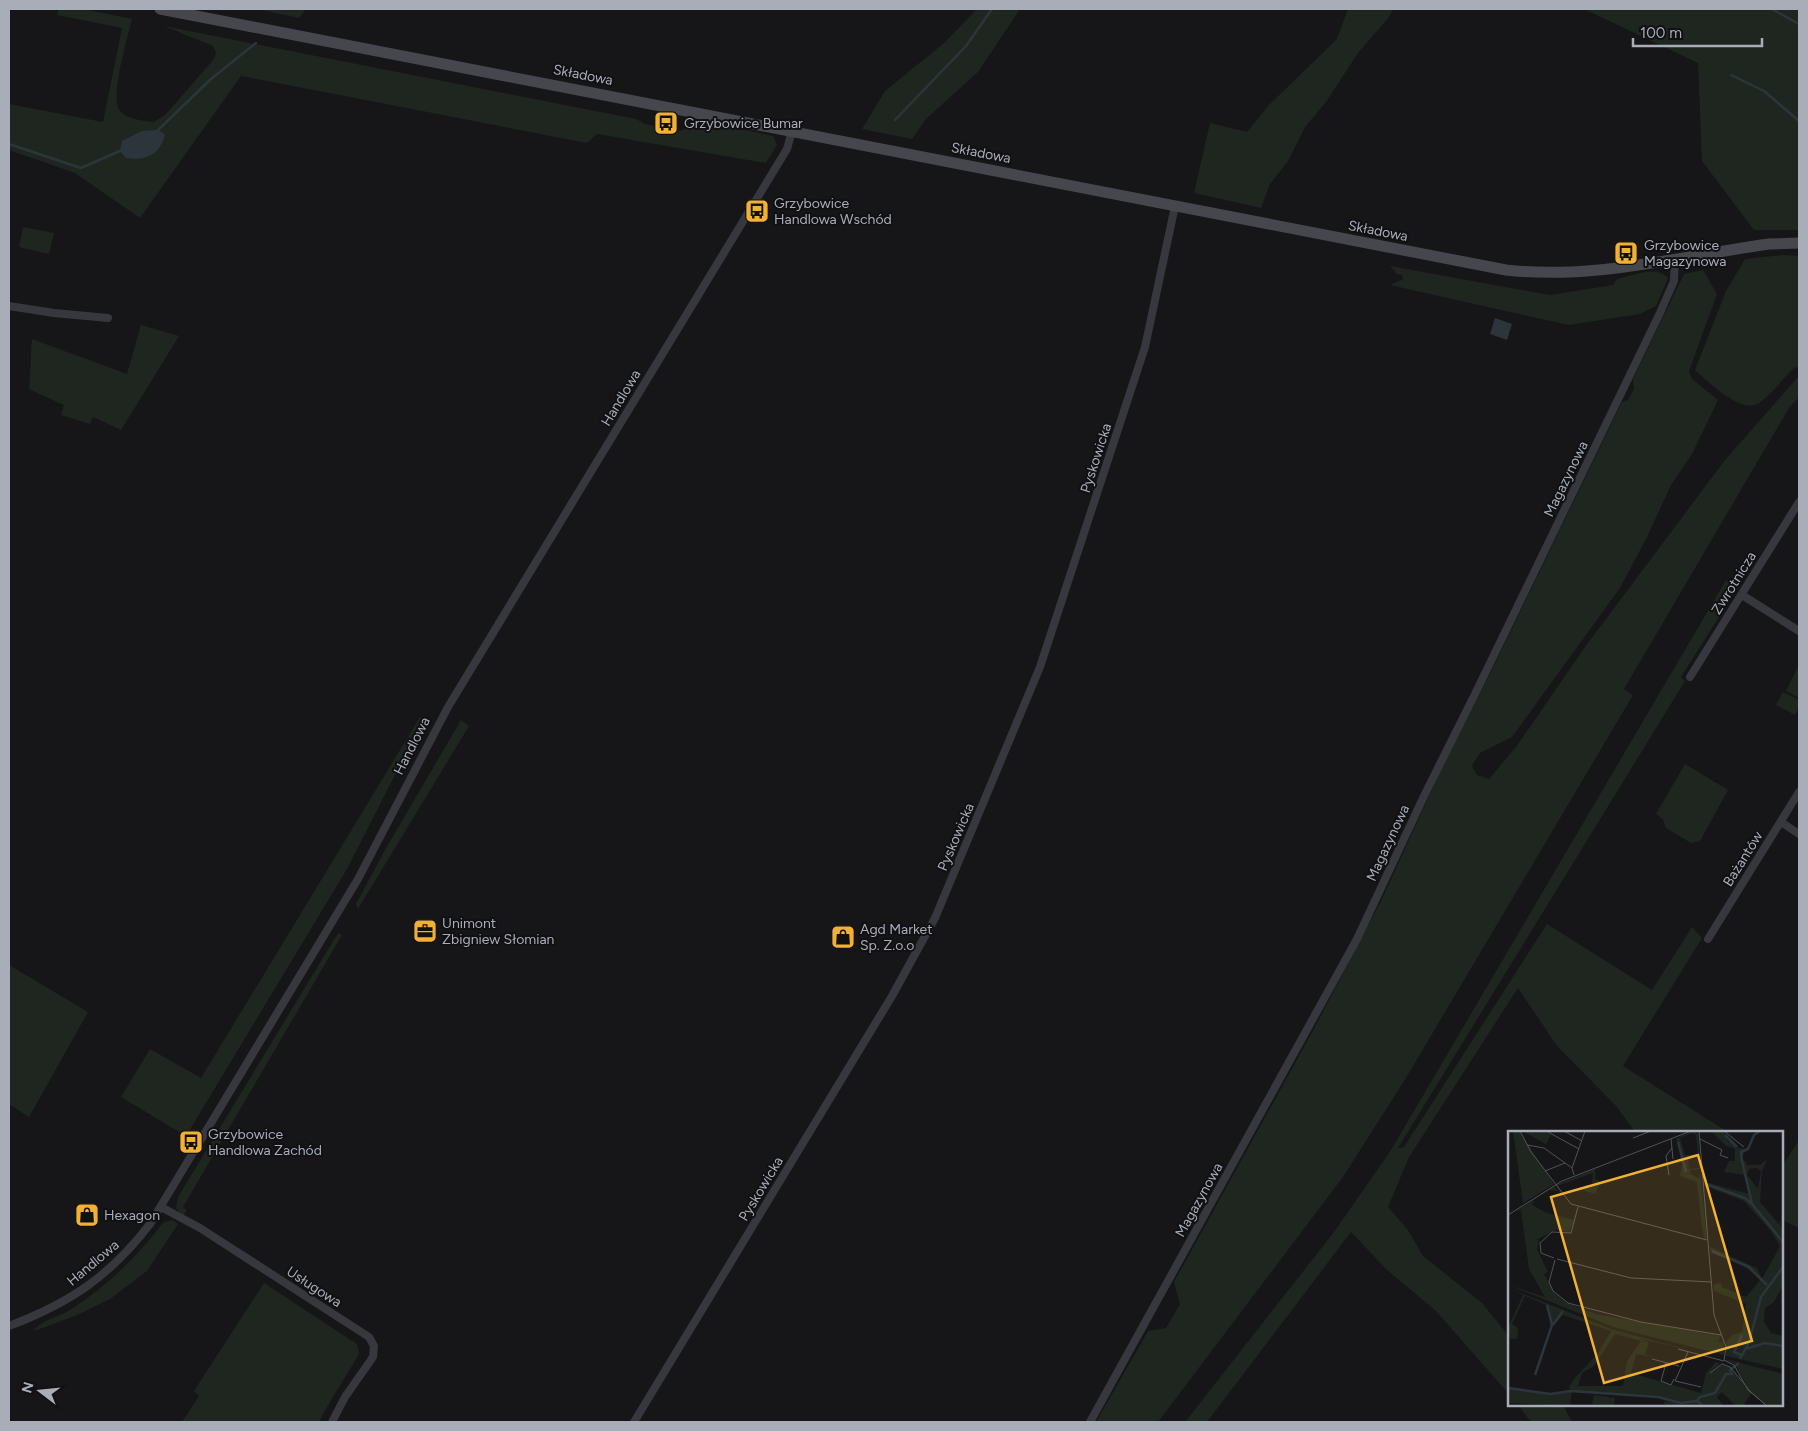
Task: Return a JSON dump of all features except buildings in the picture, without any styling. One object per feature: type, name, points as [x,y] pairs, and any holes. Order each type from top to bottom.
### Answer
[{"type":"main road","name":"Składowa","points":[[160,9],[1512,270],[1579,271],[1769,244],[1799,243]]},
{"type":"street","name":"Handlowa","points":[[9,1326],[51,1310],[93,1284],[123,1257],[150,1224],[363,871],[436,726],[787,149],[792,131]]},
{"type":"street","name":"Pyskowicka","points":[[634,1422],[892,996],[935,918],[1040,667],[1145,347],[1175,206]]},
{"type":"street","name":"Magazynowa","points":[[1090,1422],[1357,939],[1425,794],[1659,315],[1674,280],[1675,258]]},
{"type":"street","points":[[9,306],[54,313],[108,318]]},
{"type":"street","name":"Zwrotnicza","points":[[1690,677],[1799,502]]},
{"type":"street","points":[[1742,595],[1799,631]]},
{"type":"street","name":"Bażantów","points":[[1708,939],[1799,792]]},
{"type":"street","points":[[1781,822],[1799,834]]},
{"type":"street","name":"Usługowa","points":[[160,1207],[200,1228],[369,1337],[374,1346],[373,1357],[345,1397],[332,1422]]},
{"type":"shaded area","points":[[59,9],[83,9],[132,19],[120,67],[117,104],[123,114],[141,120],[154,122],[165,115],[214,59],[216,53],[213,46],[164,26],[636,119],[645,124],[681,131],[700,120],[773,136],[777,145],[766,163],[597,134],[587,143],[241,76],[140,218],[75,173],[9,150],[9,104],[103,122],[122,28],[57,15]]},
{"type":"shaded area","points":[[257,9],[306,9],[299,18]]},
{"type":"shaded area","points":[[977,9],[1020,9],[978,72],[926,119],[912,139],[862,129],[885,91],[944,43]]},
{"type":"shaded area","points":[[1348,9],[1393,9],[1389,17],[1358,53],[1326,102],[1305,127],[1288,161],[1270,184],[1261,208],[1194,193],[1210,123],[1247,132],[1268,106],[1337,39]]},
{"type":"shaded area","points":[[1584,9],[1799,9],[1799,230],[1754,230],[1702,161],[1698,63]]},
{"type":"shaded area","points":[[158,130],[165,134],[160,147],[151,155],[133,159],[126,158],[120,151],[122,141],[142,131]]},
{"type":"shaded area","points":[[23,227],[54,233],[49,254],[19,247]]},
{"type":"shaded area","points":[[1782,255],[1799,256],[1799,367],[1794,368],[1762,401],[1750,406],[1733,400],[1695,370],[1726,291],[1745,259]]},
{"type":"shaded area","points":[[1390,266],[1550,295],[1613,285],[1617,279],[1650,272],[1663,274],[1668,278],[1656,306],[1640,314],[1569,325],[1390,285],[1403,279],[1402,275],[1397,274]]},
{"type":"shaded area","points":[[1703,270],[1717,294],[1689,371],[1692,379],[1718,400],[1692,454],[1671,485],[1647,537],[1620,588],[1512,737],[1480,753],[1472,766],[1477,775],[1489,779],[1516,747],[1585,647],[1725,460],[1799,376],[1799,397],[1789,408],[1624,689],[1633,695],[1406,1078],[1343,1177],[1158,1422],[1096,1422],[1148,1331],[1166,1328],[1180,1304],[1174,1282],[1315,1027],[1382,899],[1441,770],[1487,680],[1622,402],[1628,400],[1634,389],[1633,379],[1684,274]]},
{"type":"shaded area","points":[[1495,318],[1512,324],[1507,340],[1490,334]]},
{"type":"shaded area","points":[[141,325],[179,336],[121,430],[93,417],[90,424],[61,415],[64,405],[29,389],[32,339],[127,374]]},
{"type":"shaded area","points":[[1726,580],[1738,587],[1681,677],[1685,681],[1398,1148],[1404,1147],[1547,924],[1652,990],[1692,927],[1702,938],[1623,1066],[1726,1131],[1634,1131],[1616,1106],[1557,1046],[1518,988],[1409,1157],[1388,1207],[1408,1230],[1423,1256],[1482,1303],[1508,1335],[1508,1393],[1435,1310],[1387,1270],[1351,1232],[1207,1422],[1185,1422],[1334,1232],[1391,1150]]},
{"type":"shaded area","points":[[1799,665],[1799,698],[1786,691]]},
{"type":"shaded area","points":[[1783,692],[1799,700],[1799,707],[1795,715],[1776,705]]},
{"type":"shaded area","points":[[420,717],[427,720],[398,769],[347,869],[186,1136],[121,1097],[150,1049],[201,1078]]},
{"type":"shaded area","points":[[461,720],[469,726],[358,909],[356,904],[385,850]]},
{"type":"shaded area","points":[[1685,764],[1728,790],[1700,841],[1691,843],[1666,828],[1663,819],[1656,814]]},
{"type":"shaded area","points":[[338,933],[342,935],[183,1207],[187,1210],[183,1216],[176,1208],[178,1197]]},
{"type":"shaded area","points":[[9,965],[88,1012],[29,1117],[9,1104]]},
{"type":"shaded area","points":[[1799,1140],[1799,1228],[1783,1220],[1783,1164]]},
{"type":"shaded area","points":[[172,1220],[178,1224],[147,1271],[110,1299],[75,1316],[34,1331],[45,1321],[70,1310],[109,1281],[131,1260],[163,1223]]},
{"type":"shaded area","points":[[264,1283],[357,1344],[359,1354],[319,1422],[182,1422],[199,1396],[194,1391]]},
{"type":"shaded area","points":[[1519,1406],[1564,1406],[1572,1422],[1531,1422]]},
{"type":"waterway","points":[[895,120],[966,46],[992,9]]},
{"type":"waterway","points":[[1772,9],[1799,24]]},
{"type":"waterway","points":[[157,131],[211,79],[256,43]]},
{"type":"waterway","points":[[1731,75],[1764,91],[1799,121]]},
{"type":"waterway","points":[[9,144],[81,168],[122,150]]},
{"type":"place","name":"Grzybowice Bumar","points":[[666,123]]},
{"type":"place","name":"Grzybowice Handlowa Wschód","points":[[757,211]]},
{"type":"place","name":"Grzybowice Magazynowa","points":[[1626,253]]},
{"type":"place","name":"Unimont Zbigniew Słomian","points":[[425,931]]},
{"type":"place","name":"Agd Market Sp. Z.o.o","points":[[843,937]]},
{"type":"place","name":"Grzybowice Handlowa Zachód","points":[[191,1142]]},
{"type":"place","name":"Hexagon","points":[[87,1215]]}]
